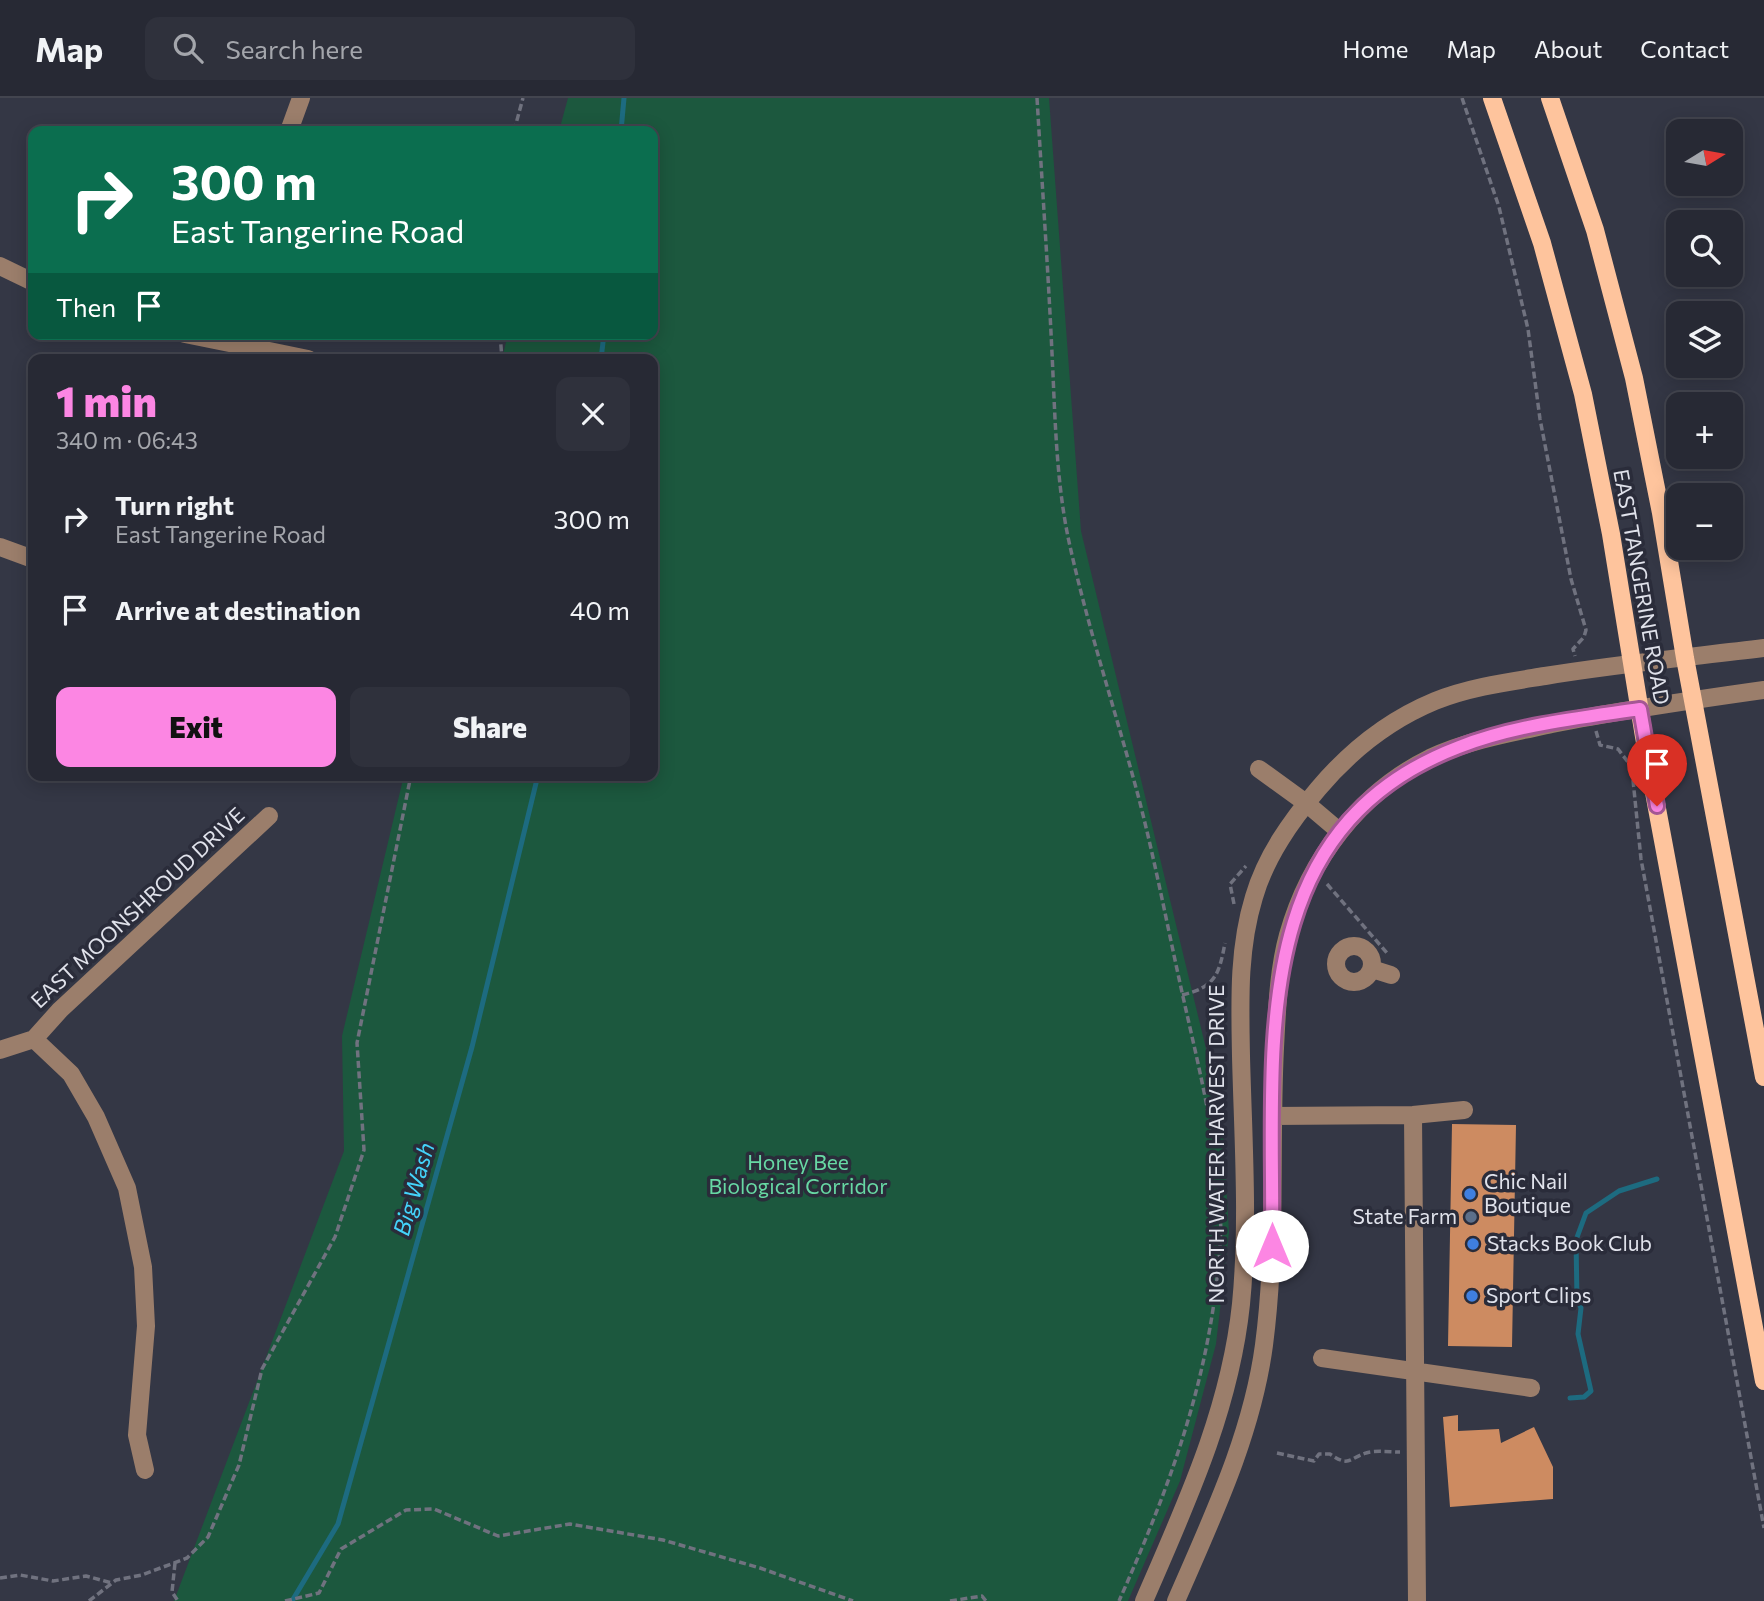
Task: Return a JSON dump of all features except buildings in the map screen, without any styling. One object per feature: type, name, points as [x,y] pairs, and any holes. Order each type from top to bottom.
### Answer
[{"type":"main road","name":"EAST TANGERINE ROAD","points":[[1492,98],[1520,174],[1569,335],[1608,522],[1764,1381]]},
{"type":"main road","name":"EAST TANGERINE ROAD","points":[[1550,98],[1595,230],[1620,323],[1661,513],[1685,658],[1764,1077]]},
{"type":"street","points":[[291,126],[301,98]]},
{"type":"street","points":[[0,266],[28,280]]},
{"type":"street","points":[[215,340],[283,354]]},
{"type":"street","points":[[0,547],[28,557]]},
{"type":"street","name":"NORTH WATER HARVEST DRIVE","points":[[1144,1601],[1200,1471],[1226,1388],[1235,1344],[1244,1250],[1241,956],[1254,895],[1282,838],[1306,803],[1363,743],[1420,708],[1456,693],[1578,671],[1764,648]]},
{"type":"street","points":[[1176,1601],[1243,1437],[1264,1349],[1272,1268],[1272,1116],[1276,1030],[1284,951],[1296,909],[1314,870],[1339,831],[1383,789],[1431,758],[1492,736],[1591,717],[1764,690]]},
{"type":"street","points":[[1259,769],[1339,831]]},
{"type":"street","name":"EAST MOONSHROUD DRIVE","points":[[0,1050],[34,1039],[60,1010],[269,816]]},
{"type":"street","points":[[34,1039],[71,1074],[96,1117],[127,1188],[143,1267],[146,1326],[137,1435],[145,1470]]},
{"type":"street","points":[[1272,1116],[1413,1115],[1464,1110]]},
{"type":"street","points":[[1413,1115],[1417,1601]]},
{"type":"street","points":[[1322,1358],[1531,1388]]},
{"type":"path","points":[[516,126],[523,98]]},
{"type":"path","points":[[1037,98],[1064,514],[1100,661],[1139,797],[1171,933],[1203,1096],[1221,1212],[1214,1303],[1196,1399],[1171,1474],[1119,1601]]},
{"type":"path","points":[[1462,98],[1499,207],[1532,347],[1540,419],[1571,579],[1586,630],[1584,637],[1573,649],[1578,671]]},
{"type":"path","points":[[1591,717],[1600,745],[1618,749],[1627,758],[1633,771],[1641,859],[1764,1528]]},
{"type":"path","points":[[89,1601],[112,1583],[187,1558],[208,1536],[239,1465],[262,1369],[335,1237],[364,1150],[357,1043],[410,781]]},
{"type":"path","points":[[1314,870],[1387,953],[1381,972]]},
{"type":"path","points":[[1277,1453],[1314,1461],[1319,1454],[1330,1454],[1339,1460],[1354,1461],[1366,1452],[1416,1452]]},
{"type":"path","points":[[285,1601],[319,1593],[341,1549],[406,1510],[434,1509],[498,1536],[570,1524],[663,1540],[760,1567],[853,1601]]},
{"type":"path","points":[[175,1562],[172,1592],[178,1601]]},
{"type":"path","points":[[0,1578],[20,1575],[53,1581],[86,1576],[112,1583]]},
{"type":"path","points":[[950,1601],[982,1596],[985,1601]]},
{"type":"green space","name":"Honey Bee Biological Corridor","points":[[568,98],[1049,98],[1081,531],[1222,1115],[1229,1232],[1216,1344],[1180,1481],[1128,1601],[174,1601],[344,1151],[342,1036],[403,781],[658,781],[658,354],[503,354],[507,340],[658,340],[658,126],[560,126]]},
{"type":"waterway","name":"Big Wash","points":[[621,126],[624,98]]},
{"type":"waterway","name":"Big Wash","points":[[602,354],[603,340]]},
{"type":"waterway","name":"Big Wash","points":[[292,1601],[338,1524],[472,1047],[537,781]]},
{"type":"waterway","points":[[1570,1398],[1584,1397],[1591,1391],[1578,1334],[1581,1308],[1577,1299],[1576,1240],[1586,1213],[1619,1191],[1657,1179]]},
{"type":"place","name":"Chic Nail Boutique","points":[[1470,1194]]},
{"type":"place","name":"State Farm","points":[[1471,1217]]},
{"type":"place","name":"Stacks Book Club","points":[[1473,1244]]},
{"type":"place","name":"Sport Clips","points":[[1472,1296]]},
{"type":"route","points":[[1272,1246],[1274,1072],[1284,951],[1304,890],[1339,831],[1383,789],[1431,758],[1492,736],[1640,709],[1657,806]]}]
